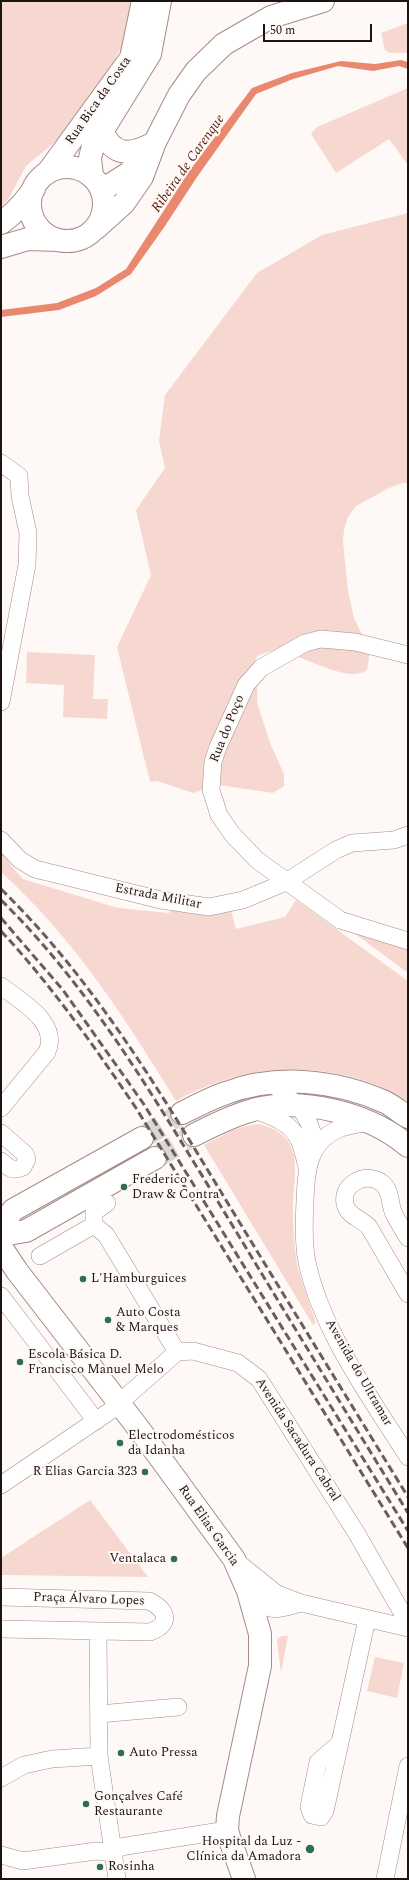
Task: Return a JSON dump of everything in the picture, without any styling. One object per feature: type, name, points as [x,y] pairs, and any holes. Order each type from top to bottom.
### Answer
[{"type":"street","name":"Rua Bica da Costa","points":[[48,172],[131,58],[143,1]]},
{"type":"street","name":"Rua Bica da Costa","points":[[97,183],[90,158],[93,146],[150,54],[160,1]]},
{"type":"street","points":[[1,247],[28,239],[74,240],[85,236],[95,229],[124,202],[142,177],[155,142],[179,95],[196,71],[224,44],[271,17],[323,1]]},
{"type":"street","points":[[102,131],[106,141],[119,150],[127,152],[139,151],[155,142]]},
{"type":"street","points":[[97,183],[129,173],[155,142]]},
{"type":"street","points":[[1,223],[13,215],[22,205],[40,179],[48,172],[59,168],[71,167],[82,170],[97,183],[104,211],[95,229]]},
{"type":"street","points":[[34,188],[31,205],[35,222],[51,237],[62,240]]},
{"type":"street","points":[[1,463],[19,476],[20,496],[28,533],[27,565],[1,702]]},
{"type":"street","name":"Rua do Poço","points":[[408,655],[355,642],[321,639],[305,643],[261,668],[246,685],[236,705],[213,762],[211,790],[219,814],[232,834],[257,860],[340,920],[408,941]]},
{"type":"street","name":"Estrada Militar","points":[[1,840],[20,860],[35,870],[160,900],[209,907],[243,900],[286,882],[336,850],[352,843],[394,840],[408,835]]},
{"type":"street","points":[[1,986],[39,1016],[45,1023],[50,1037],[50,1045],[47,1052],[1,1108]]},
{"type":"street","points":[[182,1113],[226,1092],[272,1083],[309,1082],[352,1090],[386,1103],[408,1117]]},
{"type":"street","name":"Avenida do Ultramar","points":[[272,1083],[299,1106],[312,1128],[314,1150]]},
{"type":"street","points":[[194,1135],[226,1119],[254,1110],[299,1106],[340,1112],[368,1122],[408,1146]]},
{"type":"street","name":"Avenida do Ultramar","points":[[254,1110],[273,1116],[285,1124],[295,1134],[300,1142],[307,1167]]},
{"type":"street","name":"Avenida do Ultramar","points":[[368,1122],[342,1128],[328,1136],[314,1150],[307,1167],[304,1214],[306,1256],[325,1318],[360,1381],[408,1457]]},
{"type":"street","points":[[1,1133],[25,1154],[27,1159],[23,1167],[15,1170],[10,1169],[1,1161]]},
{"type":"street","points":[[1,1226],[13,1210],[142,1138]]},
{"type":"street","points":[[1,1235],[26,1232],[155,1158]]},
{"type":"street","points":[[408,1238],[393,1213],[388,1191],[381,1183],[367,1177],[358,1180],[350,1186],[345,1198],[346,1209],[351,1215],[366,1223],[369,1227],[408,1294]]},
{"type":"street","points":[[1,1485],[96,1421],[119,1403],[177,1352],[106,1236],[94,1225],[94,1212],[107,1203]]},
{"type":"street","points":[[40,1256],[94,1225]]},
{"type":"street","name":"Rua Elias Garcia","points":[[1,1246],[17,1271],[119,1403],[234,1559],[254,1605],[260,1634],[260,1666],[228,1816],[227,1830],[244,1879]]},
{"type":"street","points":[[1,1296],[96,1421]]},
{"type":"street","name":"Avenida Sacadura Cabral","points":[[177,1352],[186,1350],[198,1352],[238,1363],[259,1379],[356,1534],[408,1623]]},
{"type":"street","points":[[234,1559],[276,1602]]},
{"type":"street","points":[[254,1605],[264,1596],[276,1602]]},
{"type":"street","name":"Praça Álvaro Lopes","points":[[1,1597],[149,1601],[159,1606],[163,1612],[164,1618],[163,1624],[158,1629],[150,1632],[1,1629]]},
{"type":"street","points":[[254,1605],[276,1602],[300,1603],[408,1628]]},
{"type":"street","points":[[326,1803],[339,1744],[376,1621],[395,1603]]},
{"type":"street","points":[[98,1631],[99,1756],[117,1879]]},
{"type":"street","points":[[99,1714],[178,1707]]},
{"type":"street","points":[[1,1778],[24,1764],[52,1759],[99,1756]]},
{"type":"street","points":[[385,1879],[408,1766]]},
{"type":"street","points":[[1,1855],[23,1861],[96,1851],[113,1853],[120,1847],[227,1830]]},
{"type":"shaded area","points":[[1,1],[131,1],[126,37],[115,60],[80,112],[56,141],[26,166],[9,198],[1,207]]},
{"type":"shaded area","points":[[408,23],[408,53],[390,53],[385,50],[381,33]]},
{"type":"shaded area","points":[[401,60],[408,62],[408,69],[399,66],[373,71],[338,66],[293,79],[256,94],[131,274],[96,296],[59,310],[1,317],[1,310],[57,303],[96,288],[126,269],[190,170],[252,88],[292,73],[341,61],[375,64]]},
{"type":"shaded area","points":[[408,88],[408,165],[389,139],[336,173],[311,134],[317,127]]},
{"type":"shaded area","points":[[408,213],[408,483],[402,483],[389,488],[356,506],[348,517],[344,529],[343,542],[348,591],[354,618],[370,651],[367,670],[358,674],[347,674],[335,671],[297,656],[275,651],[257,656],[255,674],[257,702],[270,743],[284,774],[284,786],[273,793],[219,785],[193,793],[157,781],[150,782],[117,647],[151,575],[136,510],[165,468],[159,441],[165,395],[257,273],[322,235]]},
{"type":"shaded area","points":[[27,652],[95,655],[93,699],[108,699],[107,719],[63,717],[64,685],[26,683]]},
{"type":"shaded area","points":[[1,851],[12,867],[23,879],[118,908],[169,913],[174,907],[231,911],[236,929],[285,917],[296,900],[408,981],[408,1102],[378,1086],[353,1077],[328,1072],[302,1070],[249,1074],[199,1089],[176,1101],[137,1039],[97,980],[52,924],[1,872]]},
{"type":"shaded area","points":[[343,925],[408,946],[408,973]]},
{"type":"shaded area","points":[[256,1124],[279,1132],[288,1141],[293,1152],[295,1166],[293,1209],[294,1242],[298,1268],[316,1323],[313,1325],[204,1145],[235,1129]]},
{"type":"shaded area","points":[[90,1500],[148,1577],[1,1575],[1,1558]]},
{"type":"shaded area","points":[[281,1636],[288,1636],[281,1673],[277,1640]]},
{"type":"shaded area","points":[[375,1657],[404,1663],[397,1698],[367,1691]]},
{"type":"tunnel","points":[[142,1138],[182,1113]]},
{"type":"tunnel","points":[[155,1158],[194,1135]]},
{"type":"railway","points":[[1,889],[34,923],[64,958],[93,995],[147,1072],[408,1497]]},
{"type":"railway","points":[[1,900],[33,933],[63,969],[91,1005],[144,1082],[408,1513]]},
{"type":"railway","points":[[1,918],[63,990],[143,1103],[408,1531]]},
{"type":"railway","points":[[1,931],[38,973],[72,1017],[136,1108],[408,1548]]},
{"type":"place","name":"Frederico Draw & Contra","points":[[124,1187]]},
{"type":"place","name":"L'Hamburguices","points":[[83,1279]]},
{"type":"place","name":"Auto Costa & Marques","points":[[108,1320]]},
{"type":"place","name":"Escola Básica D. Francisco Manuel Melo","points":[[20,1362]]},
{"type":"place","name":"Electrodomésticos da Idanha","points":[[120,1443]]},
{"type":"place","name":"R Elias Garcia 323","points":[[145,1472]]},
{"type":"place","name":"Ventalaca","points":[[174,1559]]},
{"type":"place","name":"Auto Pressa","points":[[121,1753]]},
{"type":"place","name":"Gonçalves Café Restaurante","points":[[86,1804]]},
{"type":"place","name":"Hospital da Luz - Clínica da Amadora","points":[[310,1849]]},
{"type":"place","name":"Rosinha","points":[[100,1867]]},
{"type":"water label","name":"Ribeira de Carenque","points":[[189,164]]}]
